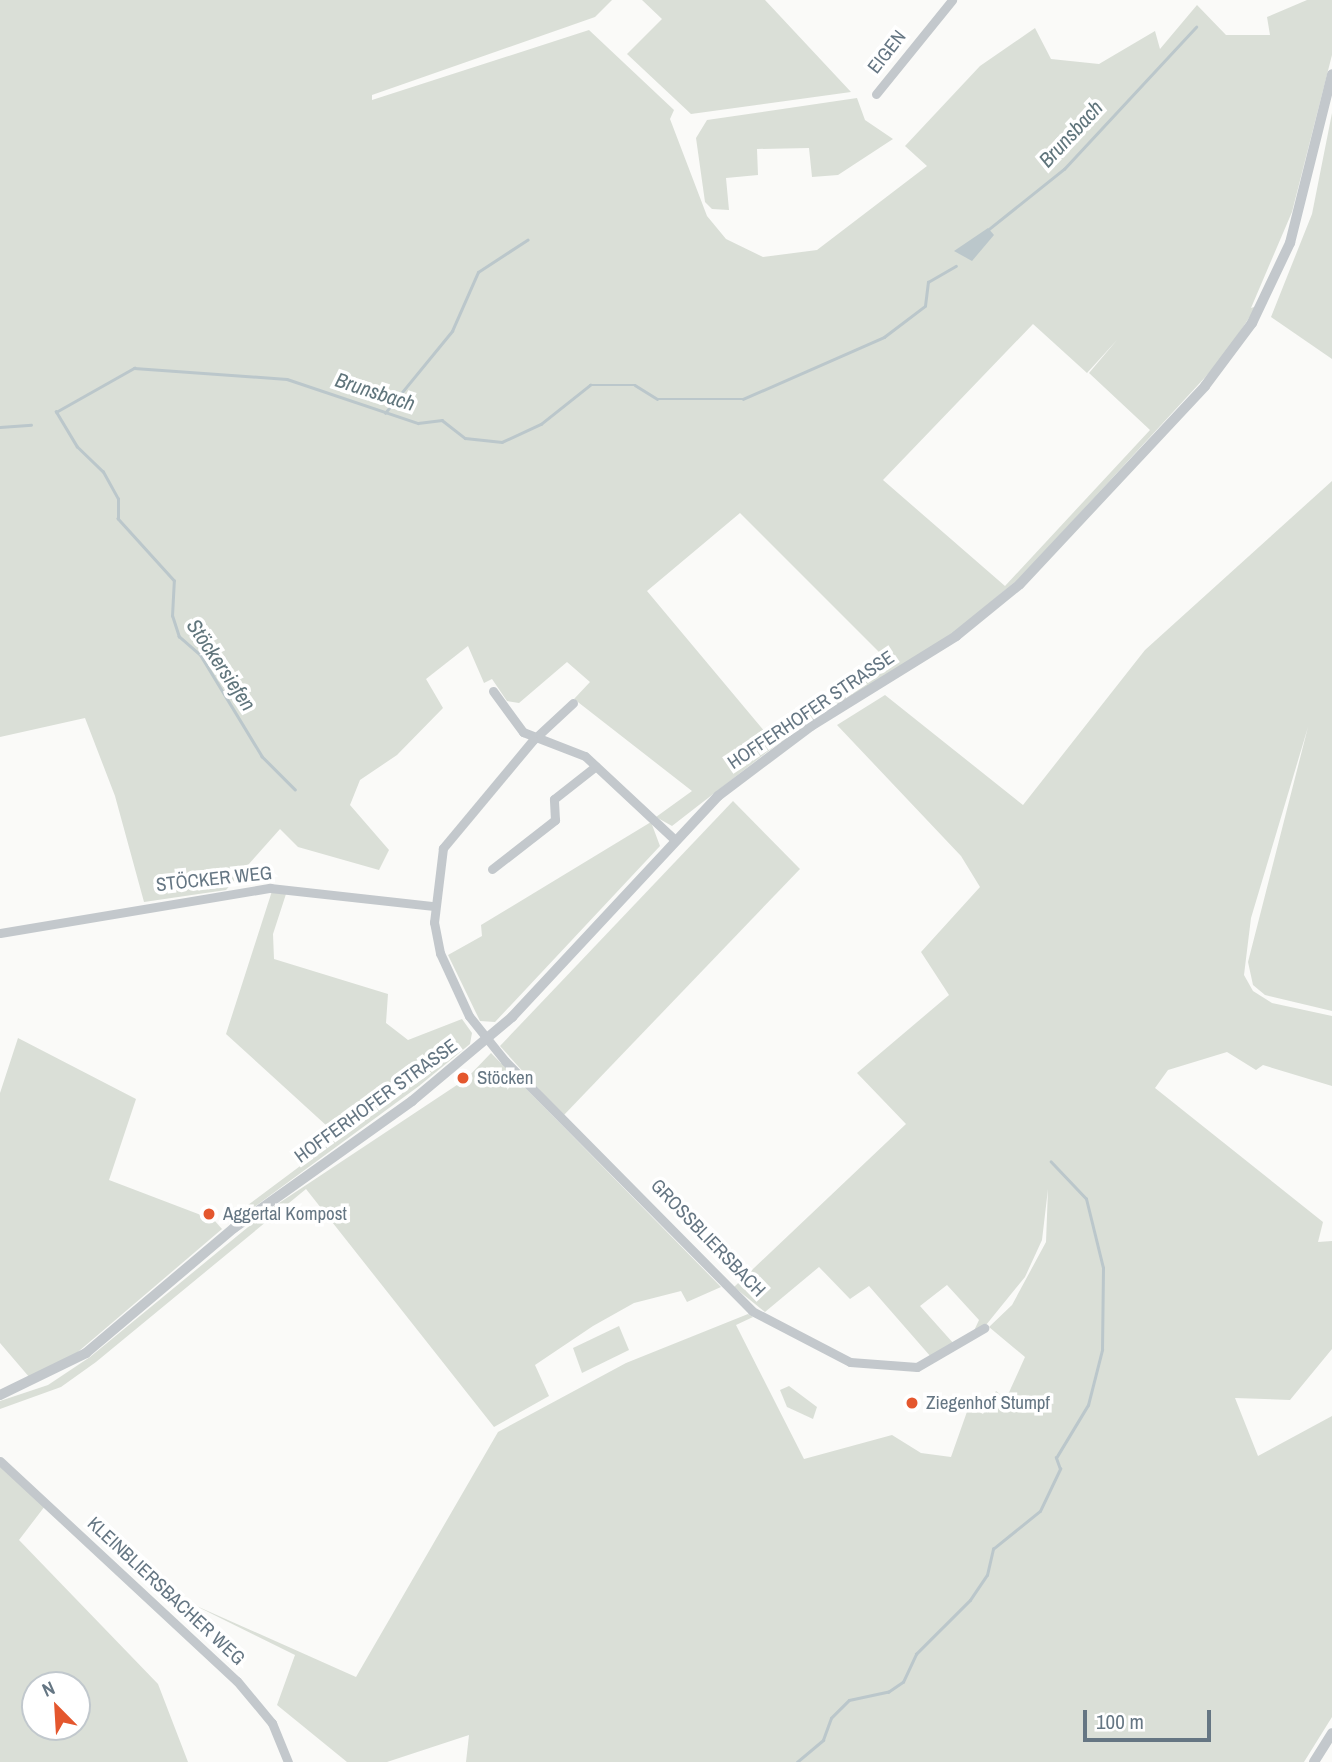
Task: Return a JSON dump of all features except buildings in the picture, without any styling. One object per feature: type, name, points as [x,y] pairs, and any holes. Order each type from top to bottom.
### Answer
[{"type":"street","name":"EIGEN","points":[[876,94],[952,0]]},
{"type":"street","name":"HOFFERHOFER STRASSE","points":[[0,1395],[86,1353],[234,1228],[486,1041],[673,838],[776,750],[994,608],[1210,380],[1252,323],[1283,262],[1332,74]]},
{"type":"street","points":[[493,691],[533,740],[570,749],[596,766],[673,838]]},
{"type":"street","points":[[486,1041],[454,989],[440,953],[434,906],[446,844],[533,740],[573,702]]},
{"type":"street","points":[[492,869],[555,820],[554,799],[596,766]]},
{"type":"street","name":"STÖCKER WEG","points":[[0,933],[270,888],[434,906]]},
{"type":"street","name":"GROSSBLIERSBACH","points":[[486,1041],[752,1311],[850,1362],[917,1367],[984,1328]]},
{"type":"street","name":"KLEINBLIERSBACHER WEG","points":[[0,1461],[237,1681],[272,1723],[288,1762]]},
{"type":"street","points":[[1314,1762],[1332,1733]]},
{"type":"shaded area","points":[[0,0],[612,0],[595,17],[372,95],[372,100],[589,30],[674,110],[670,119],[707,216],[726,239],[763,257],[817,250],[927,166],[905,146],[980,66],[1035,28],[1051,59],[1099,64],[1155,31],[1160,49],[1197,5],[1226,35],[1270,35],[1267,17],[1307,0],[1332,0],[1332,55],[1292,212],[1251,308],[1257,306],[1221,360],[1022,576],[956,631],[775,746],[672,826],[656,817],[692,791],[574,699],[590,682],[567,662],[519,703],[507,701],[492,679],[484,683],[468,646],[426,679],[443,708],[397,755],[360,780],[350,805],[389,850],[379,870],[298,847],[280,829],[226,890],[144,902],[115,796],[85,718],[0,737]],"holes":[[[1033,324],[1087,373],[1117,340],[1089,373],[1150,430],[1005,586],[883,480]],[[740,513],[891,664],[770,738],[647,591]]]},
{"type":"shaded area","points":[[642,0],[765,0],[851,92],[691,114],[627,54],[662,19]]},
{"type":"shaded area","points":[[857,98],[865,120],[893,139],[838,175],[812,177],[809,148],[757,149],[758,175],[726,178],[729,210],[712,209],[705,202],[696,138],[707,120]]},
{"type":"shaded area","points":[[1332,113],[1332,359],[1271,317],[1312,214]]},
{"type":"shaded area","points":[[988,228],[994,235],[972,261],[954,251]]},
{"type":"shaded area","points":[[1332,481],[1332,1011],[1265,995],[1253,985],[1248,962],[1308,727],[1251,918],[1244,975],[1253,991],[1272,1003],[1332,1016],[1332,1086],[1263,1065],[1256,1070],[1227,1052],[1168,1070],[1155,1088],[1323,1222],[1318,1242],[1332,1241],[1332,1349],[1290,1400],[1235,1398],[1258,1456],[1332,1416],[1332,1717],[1304,1762],[466,1762],[469,1735],[387,1762],[347,1762],[277,1705],[295,1655],[192,1604],[356,1677],[498,1432],[626,1363],[748,1314],[753,1317],[736,1325],[804,1459],[892,1435],[921,1453],[951,1457],[969,1406],[983,1414],[996,1391],[1006,1399],[1025,1357],[989,1327],[1012,1305],[1046,1242],[1048,1189],[1042,1240],[1025,1277],[986,1325],[972,1335],[979,1320],[947,1285],[920,1306],[954,1344],[931,1357],[869,1286],[850,1299],[819,1267],[765,1312],[734,1287],[906,1124],[857,1073],[949,995],[921,952],[980,887],[961,856],[837,725],[885,695],[1023,805],[1145,650]]},
{"type":"shaded area","points":[[733,801],[800,869],[563,1116],[500,1046]]},
{"type":"shaded area","points":[[651,822],[660,846],[495,1022],[480,1021],[448,955],[482,936],[481,925]]},
{"type":"shaded area","points":[[272,891],[286,894],[273,934],[274,959],[388,994],[386,1023],[408,1040],[462,1019],[472,1033],[470,1044],[419,1086],[249,1211],[244,1208],[339,1137],[226,1034]]},
{"type":"shaded area","points":[[18,1038],[136,1099],[109,1180],[214,1220],[222,1229],[72,1357],[30,1378],[0,1343],[0,1093]]},
{"type":"shaded area","points":[[491,1053],[721,1287],[687,1302],[681,1291],[634,1303],[593,1326],[535,1365],[549,1396],[494,1427],[306,1189],[96,1362],[61,1387],[0,1409],[0,1401],[48,1385],[90,1357],[270,1209],[466,1079]]},
{"type":"shaded area","points":[[619,1326],[629,1350],[582,1373],[573,1348]]},
{"type":"shaded area","points":[[789,1386],[817,1407],[813,1419],[787,1407],[780,1390]]},
{"type":"shaded area","points":[[0,1465],[45,1506],[19,1540],[158,1684],[188,1762],[0,1762]]},
{"type":"waterway","name":"Brunsbach","points":[[989,229],[1064,169],[1196,27]]},
{"type":"waterway","points":[[385,413],[452,331],[478,272],[527,240]]},
{"type":"waterway","name":"Brunsbach","points":[[295,790],[262,757],[200,655],[179,637],[172,616],[174,581],[118,519],[118,499],[103,472],[77,447],[56,412],[134,368],[287,379],[418,423],[442,420],[465,438],[502,442],[541,424],[590,385],[635,385],[657,399],[743,399],[884,337],[925,306],[928,282],[956,266]]},
{"type":"waterway","name":"Brunsbach","points":[[0,427],[31,425]]},
{"type":"waterway","points":[[797,1762],[823,1740],[831,1718],[849,1700],[888,1692],[903,1682],[916,1654],[970,1600],[987,1575],[993,1549],[1040,1511],[1060,1469],[1056,1458],[1088,1405],[1102,1350],[1103,1268],[1086,1199],[1051,1162]]},
{"type":"place","name":"Stöcken","points":[[463,1078]]},
{"type":"place","name":"Aggertal Kompost","points":[[209,1214]]},
{"type":"place","name":"Ziegenhof Stumpf","points":[[912,1403]]},
{"type":"water label","name":"Stöckersiefen","points":[[221,665]]}]
